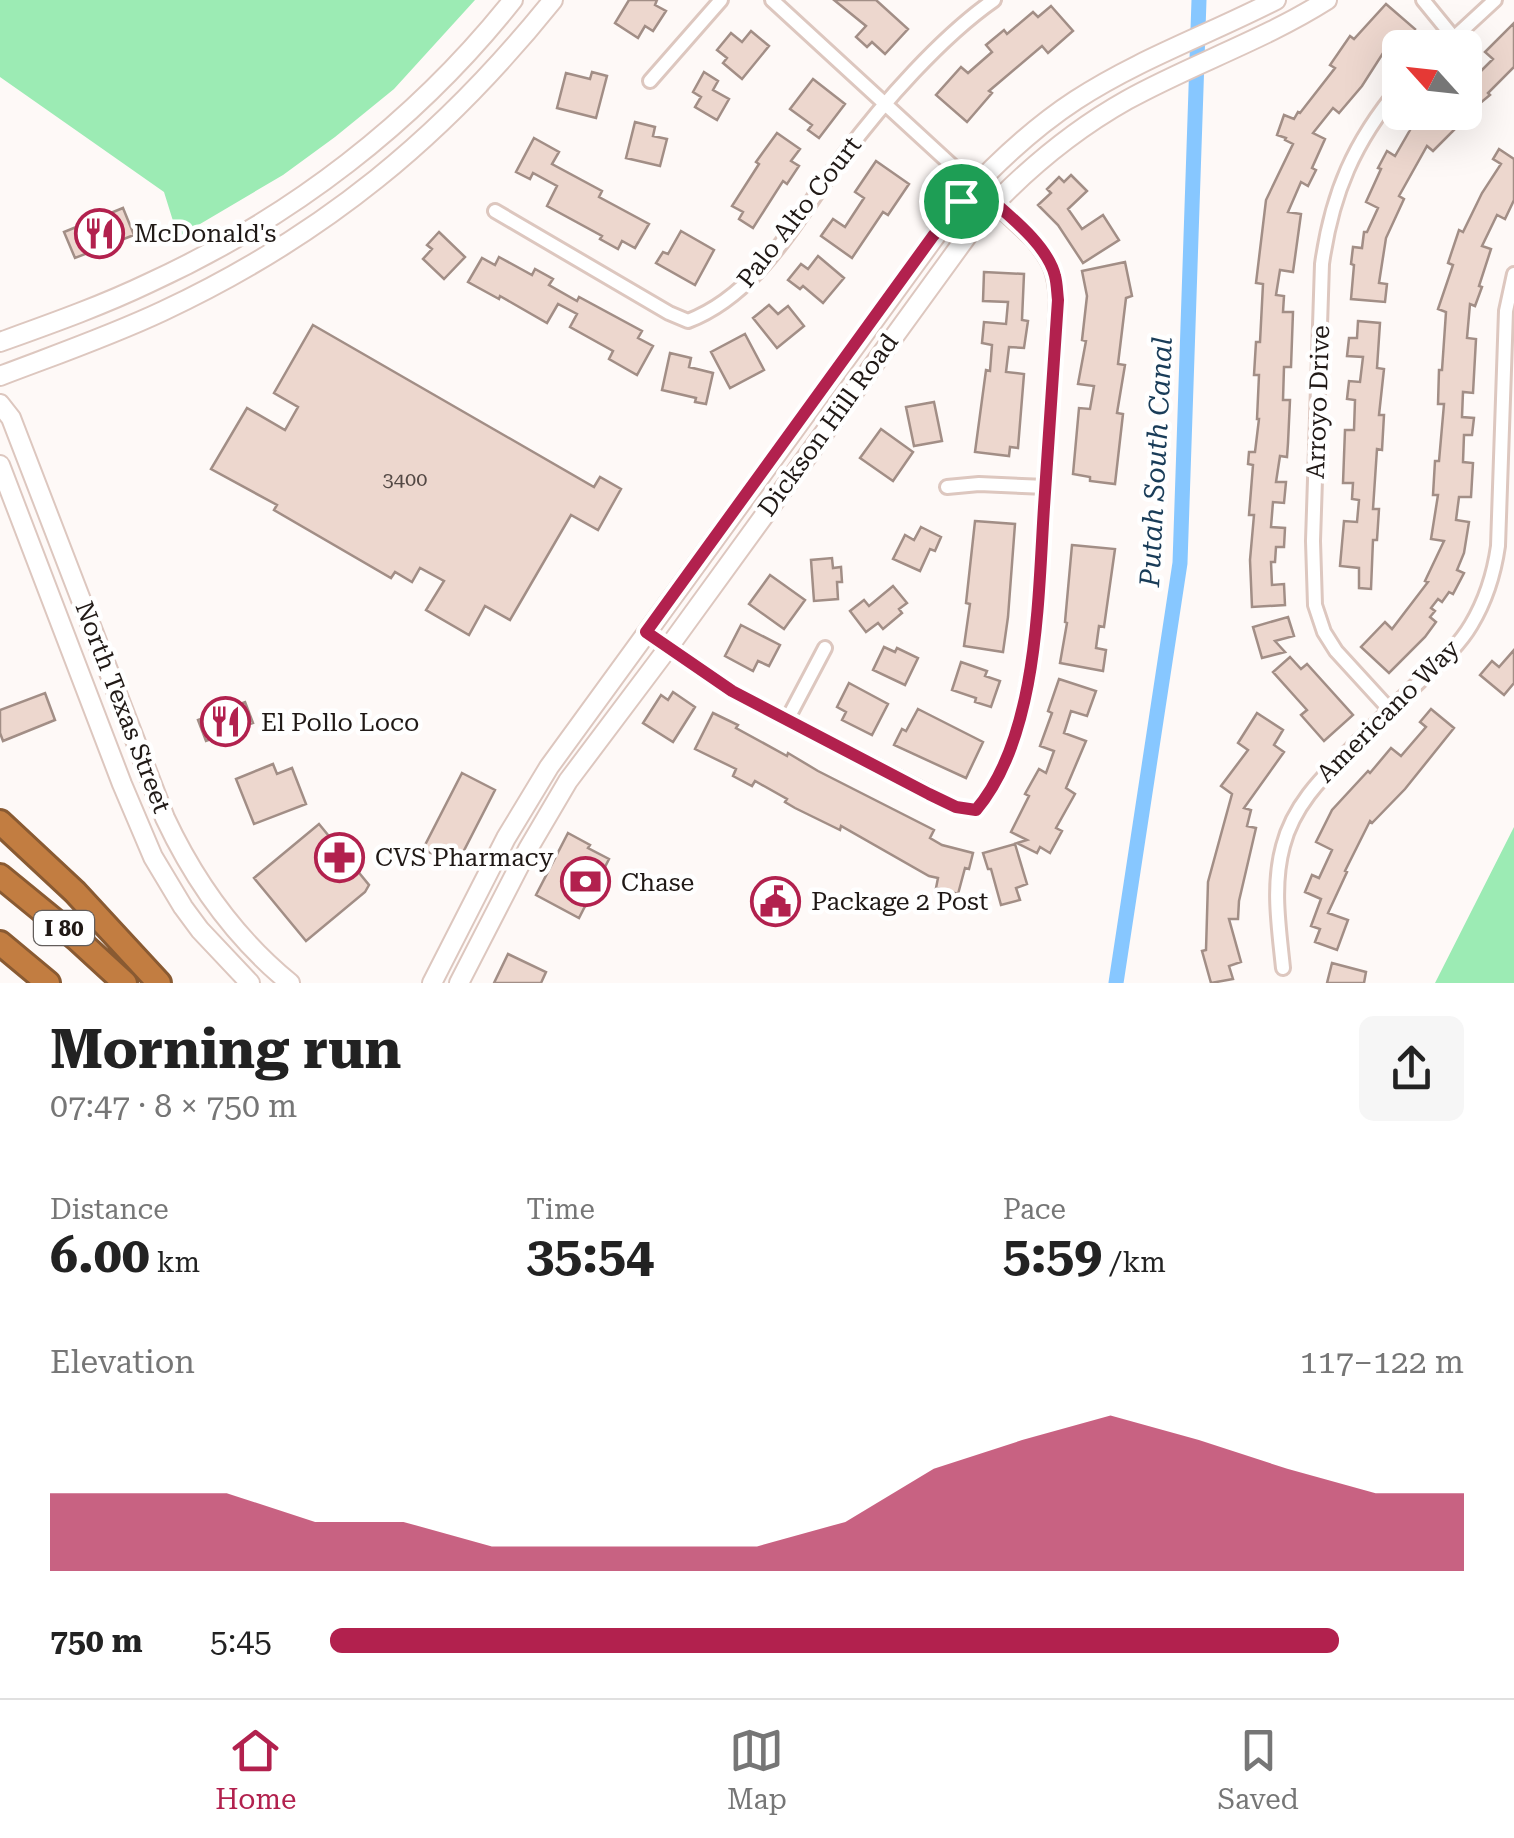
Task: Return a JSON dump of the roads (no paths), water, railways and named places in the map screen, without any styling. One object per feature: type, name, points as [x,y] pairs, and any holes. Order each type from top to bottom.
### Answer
[{"type":"highway","points":[[0,822],[75,892],[159,983]]},
{"type":"highway","name":"I 80","points":[[0,876],[125,983]]},
{"type":"highway","name":"I 80","points":[[0,942],[48,983]]},
{"type":"street","points":[[0,342],[151,282],[269,218],[388,131],[453,70],[514,0]]},
{"type":"street","points":[[0,376],[92,342],[177,304],[316,224],[377,180],[438,127],[496,69],[553,0]]},
{"type":"street","points":[[650,81],[721,0]]},
{"type":"street","points":[[646,632],[732,691],[956,807],[976,810],[990,793],[1017,727],[1026,692],[1037,618],[1058,300],[1055,274],[1032,239],[772,0]]},
{"type":"street","points":[[887,104],[956,30],[994,0]]},
{"type":"street","name":"Dickson Hill Road","points":[[432,983],[528,800],[565,744],[933,236],[994,165],[1077,100],[1119,74],[1276,0]]},
{"type":"street","name":"Dickson Hill Road","points":[[459,983],[568,781],[953,253],[994,203],[1052,149],[1130,98],[1268,33],[1327,0]]},
{"type":"street","points":[[1423,0],[1441,30]]},
{"type":"street","points":[[1463,30],[1495,0]]},
{"type":"street","name":"Palo Alto Court","points":[[495,211],[688,321],[707,314],[760,268],[887,104]]},
{"type":"street","name":"Arroyo Drive","points":[[1382,111],[1348,164],[1327,230],[1322,264],[1313,542],[1315,604],[1324,632],[1344,662],[1390,710]]},
{"type":"street","name":"Americano Way","points":[[1283,968],[1277,872],[1283,843],[1296,814],[1310,791],[1450,653],[1484,601],[1494,573],[1509,341],[1506,310],[1514,274]]},
{"type":"street","name":"North Texas Street","points":[[0,404],[11,418],[177,843],[223,915],[290,983]]},
{"type":"street","name":"North Texas Street","points":[[0,465],[153,856],[200,930],[250,983]]},
{"type":"street","points":[[946,487],[1046,486]]},
{"type":"street","points":[[787,720],[825,648]]},
{"type":"waterway","name":"Putah South Canal","points":[[1116,983],[1180,563],[1199,0]]},
{"type":"place","name":"McDonald's","points":[[99,233]]},
{"type":"place","name":"El Pollo Loco","points":[[226,722]]},
{"type":"place","name":"CVS Pharmacy","points":[[340,857]]},
{"type":"place","name":"Chase","points":[[586,882]]},
{"type":"place","name":"Package 2 Post","points":[[776,901]]}]
